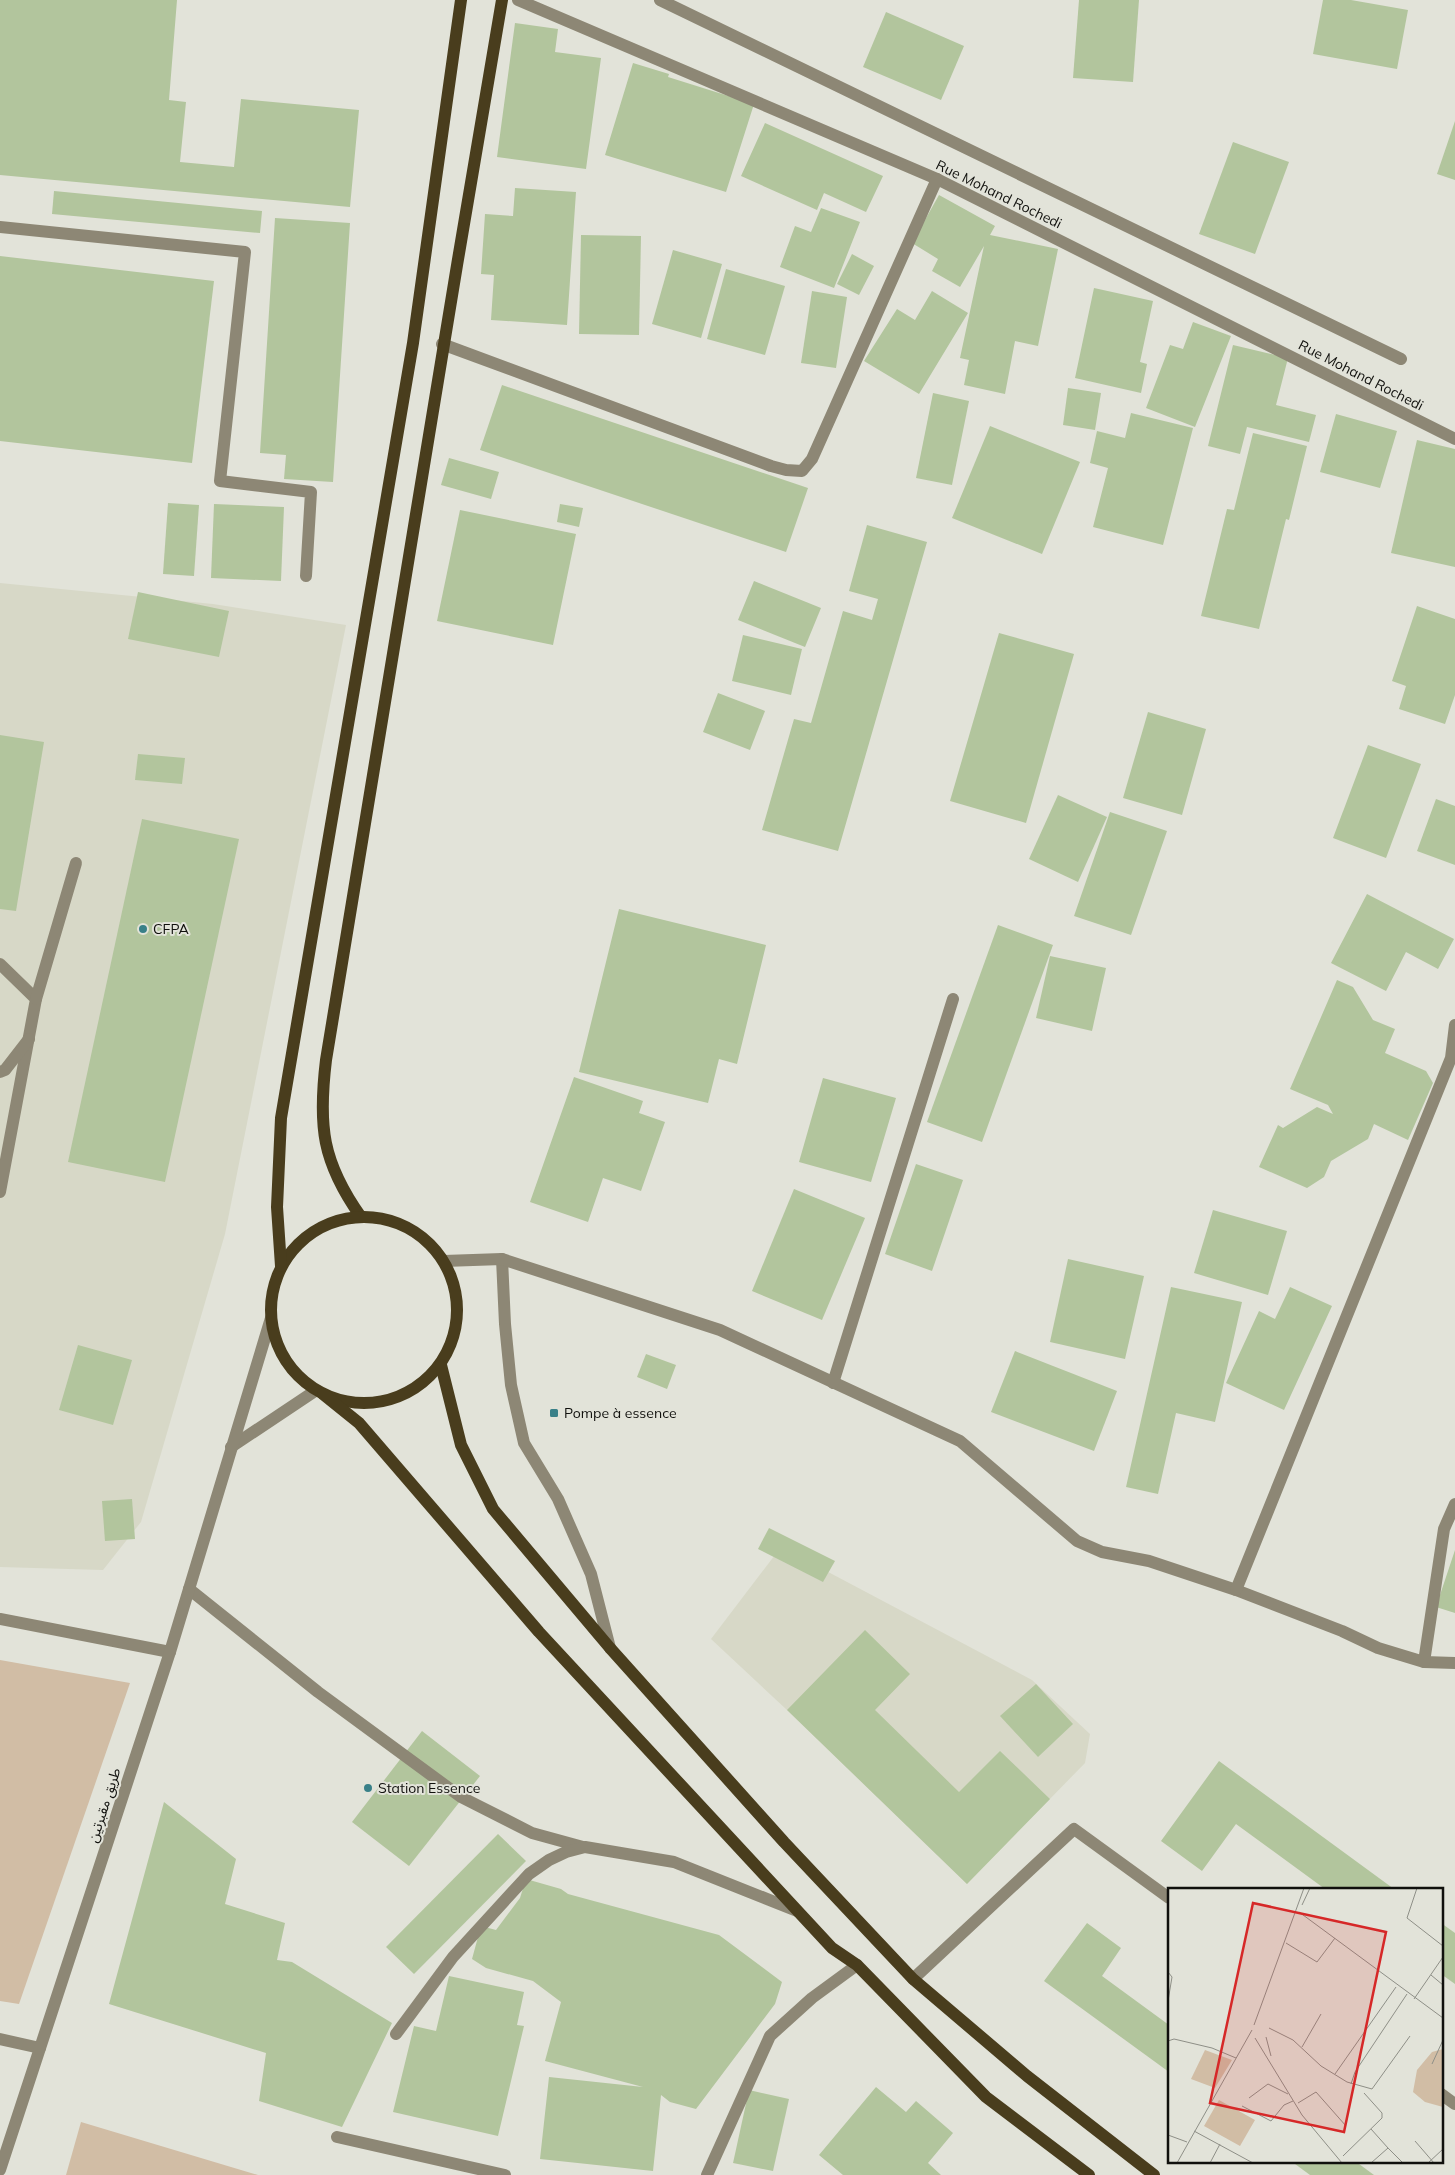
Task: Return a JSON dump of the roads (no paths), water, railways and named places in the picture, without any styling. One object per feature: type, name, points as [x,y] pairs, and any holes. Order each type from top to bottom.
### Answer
[{"type":"main road","points":[[281,1266],[277,1207],[281,1118],[413,342],[461,0]]},
{"type":"main road","points":[[361,1217],[336,1178],[328,1156],[322,1118],[323,1083],[401,611],[442,344],[502,0]]},
{"type":"main road","points":[[319,1392],[354,1404],[388,1401],[417,1388],[441,1364],[454,1340],[458,1314],[455,1286],[444,1261],[429,1242],[409,1228],[386,1220],[361,1217],[330,1224],[302,1241],[281,1266],[272,1292],[271,1318],[278,1347],[293,1371],[319,1392],[358,1423],[539,1632],[832,1948],[857,1965],[986,2097],[1088,2175]]},
{"type":"main road","points":[[441,1364],[461,1445],[493,1509],[610,1648],[784,1842],[913,1979],[1027,2076],[1154,2175]]},
{"type":"street","name":"Rue Mohand Rochedi","points":[[518,0],[937,180],[1455,439]]},
{"type":"street","points":[[660,0],[1401,359]]},
{"type":"street","points":[[442,344],[771,466],[786,470],[802,471],[812,460],[937,180]]},
{"type":"street","points":[[0,227],[245,252],[220,481],[311,492],[306,576]]},
{"type":"street","points":[[0,1192],[36,998],[76,864]]},
{"type":"street","points":[[0,964],[36,998]]},
{"type":"street","points":[[833,1383],[953,999]]},
{"type":"street","points":[[1236,1590],[1451,1058],[1455,1025]]},
{"type":"street","points":[[0,1072],[5,1070],[30,1037]]},
{"type":"street","points":[[502,1259],[505,1324],[511,1386],[524,1443],[558,1499],[591,1574],[610,1648]]},
{"type":"street","points":[[444,1261],[502,1259],[720,1330],[960,1441],[1077,1540],[1102,1552],[1148,1561],[1236,1590],[1342,1631],[1378,1648],[1424,1662],[1455,1663]]},
{"type":"street","name":"طريق مقبرتين","points":[[0,2170],[170,1652],[271,1318]]},
{"type":"street","points":[[231,1447],[319,1392]]},
{"type":"street","points":[[1424,1662],[1444,1529],[1455,1504]]},
{"type":"street","points":[[189,1588],[318,1692],[462,1797],[532,1834],[585,1848],[674,1862],[797,1911]]},
{"type":"street","points":[[0,1619],[170,1652]]},
{"type":"street","points":[[913,1979],[1074,1829],[1168,1897]]},
{"type":"street","points":[[396,2034],[453,1957],[529,1874],[549,1860],[566,1852],[585,1848]]},
{"type":"street","points":[[707,2175],[770,2036],[812,1998],[857,1965]]},
{"type":"street","points":[[0,2039],[40,2048]]},
{"type":"street","points":[[1442,2095],[1455,2104]]},
{"type":"street","points":[[337,2136],[505,2175]]},
{"type":"place","name":"CFPA","points":[[143,929]]},
{"type":"place","name":"Pompe à essence","points":[[554,1413]]},
{"type":"place","name":"Station Essence","points":[[368,1788]]}]
